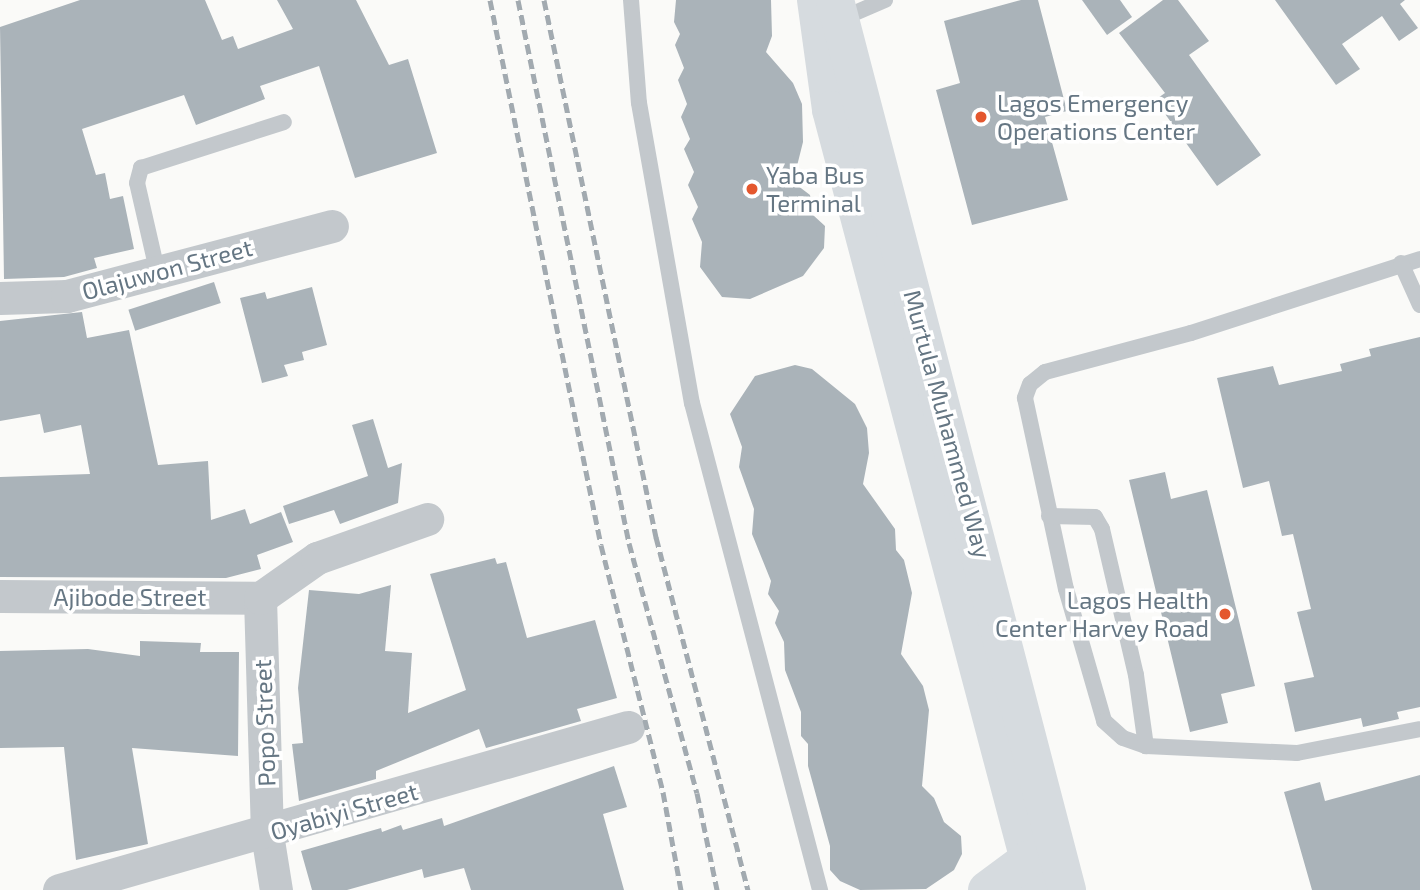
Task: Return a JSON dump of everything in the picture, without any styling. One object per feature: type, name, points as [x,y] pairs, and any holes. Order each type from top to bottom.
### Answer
[{"type":"main road","points":[[830,6],[831,110],[978,655],[1033,874],[987,890]]},
{"type":"main road","name":"Murtula Muhammed Way","points":[[830,6],[1067,890]]},
{"type":"street","name":"Olajuwon Street","points":[[0,298],[67,296],[157,270],[332,226]]},
{"type":"street","points":[[260,598],[317,558],[426,519]]},
{"type":"street","name":"Ajibode Street","points":[[0,596],[260,598]]},
{"type":"street","name":"Popo Street","points":[[260,598],[267,834],[276,890]]},
{"type":"street","name":"Oyabiyi Street","points":[[58,890],[267,834],[628,727]]},
{"type":"lane","points":[[631,0],[639,103],[692,403],[820,890]]},
{"type":"lane","points":[[830,6],[885,0]]},
{"type":"lane","points":[[157,270],[137,183],[141,168],[284,122]]},
{"type":"lane","points":[[1420,259],[1204,329],[1045,372],[1030,384],[1025,398],[1049,516],[1104,721],[1124,738],[1146,746],[1297,753],[1420,729]]},
{"type":"lane","points":[[1401,263],[1420,305]]},
{"type":"lane","points":[[1049,516],[1095,517],[1102,530],[1136,675],[1146,746]]},
{"type":"building","points":[[80,0],[205,0],[222,40],[233,36],[238,49],[293,29],[277,0],[356,0],[389,65],[408,59],[437,153],[355,178],[319,66],[260,86],[265,99],[196,125],[184,95],[82,129],[96,175],[105,173],[110,199],[123,196],[134,249],[94,258],[97,268],[64,277],[4,279],[0,27]]},
{"type":"building","points":[[676,0],[771,0],[772,36],[766,52],[793,83],[802,104],[803,142],[793,182],[810,195],[813,215],[825,226],[824,248],[803,276],[750,299],[722,297],[700,267],[702,242],[692,219],[698,207],[688,185],[694,172],[684,149],[690,139],[681,117],[687,104],[678,80],[684,68],[675,45],[680,34],[674,22]]},
{"type":"building","points":[[1021,0],[1038,0],[1067,111],[1045,117],[1068,200],[972,225],[936,90],[960,83],[944,21]]},
{"type":"building","points":[[1082,0],[1120,0],[1132,17],[1107,35]]},
{"type":"building","points":[[1163,0],[1178,0],[1209,41],[1189,55],[1261,155],[1217,186],[1155,100],[1165,93],[1119,33]]},
{"type":"building","points":[[1275,0],[1405,0],[1400,4],[1418,28],[1399,41],[1382,16],[1342,44],[1360,69],[1336,85]]},
{"type":"building","points":[[214,282],[221,303],[135,331],[128,310]]},
{"type":"building","points":[[312,287],[327,345],[302,352],[304,360],[284,365],[288,376],[262,383],[240,298],[265,292],[267,299]]},
{"type":"building","points":[[82,312],[87,338],[129,330],[158,465],[208,461],[211,520],[245,509],[250,524],[281,512],[293,542],[257,555],[261,569],[226,578],[0,577],[0,477],[90,474],[81,425],[44,433],[40,414],[0,421],[0,321]]},
{"type":"building","points":[[1420,337],[1420,707],[1397,712],[1399,719],[1363,727],[1361,718],[1295,732],[1284,683],[1314,677],[1297,612],[1311,609],[1293,534],[1282,536],[1269,481],[1243,488],[1217,378],[1273,366],[1279,385],[1342,371],[1340,364],[1371,356],[1369,349]]},
{"type":"building","points":[[795,365],[812,369],[855,404],[867,428],[869,453],[863,484],[895,529],[896,550],[904,560],[912,593],[901,654],[923,686],[929,710],[922,786],[934,798],[944,822],[961,836],[962,854],[954,870],[926,889],[860,890],[840,881],[830,870],[830,846],[808,766],[808,744],[801,736],[801,712],[785,670],[784,642],[775,623],[779,611],[768,594],[771,581],[752,534],[754,509],[739,467],[742,447],[730,414],[755,376]]},
{"type":"building","points":[[373,419],[388,468],[402,463],[398,503],[340,524],[334,510],[289,524],[283,506],[368,476],[352,425]]},
{"type":"building","points":[[1165,472],[1171,499],[1207,490],[1255,686],[1221,694],[1228,723],[1190,732],[1129,480]]},
{"type":"building","points":[[495,558],[497,564],[506,562],[527,638],[595,620],[617,698],[577,709],[581,721],[486,748],[479,729],[376,771],[376,779],[299,801],[292,744],[303,743],[298,688],[309,590],[359,594],[391,585],[385,651],[412,653],[408,713],[466,690],[430,574]]},
{"type":"building","points":[[140,641],[201,643],[200,652],[239,652],[238,756],[132,748],[148,844],[76,860],[64,747],[0,748],[0,651],[88,649],[140,656]]},
{"type":"building","points":[[614,766],[627,807],[603,814],[624,890],[471,890],[464,868],[424,878],[422,869],[347,890],[312,890],[301,851],[381,828],[382,832],[401,825],[403,830],[442,818],[444,826]]},
{"type":"building","points":[[1420,775],[1420,890],[1312,890],[1284,792],[1320,782],[1325,801]]},
{"type":"railway","points":[[490,0],[601,545],[663,792],[681,890]]},
{"type":"railway","points":[[518,0],[629,543],[697,793],[717,890]]},
{"type":"railway","points":[[544,0],[656,537],[748,890]]},
{"type":"place","name":"Lagos Emergency Operations Center","points":[[981,117]]},
{"type":"place","name":"Yaba Bus Terminal","points":[[752,189]]},
{"type":"place","name":"Lagos Health Center Harvey Road","points":[[1225,614]]}]
